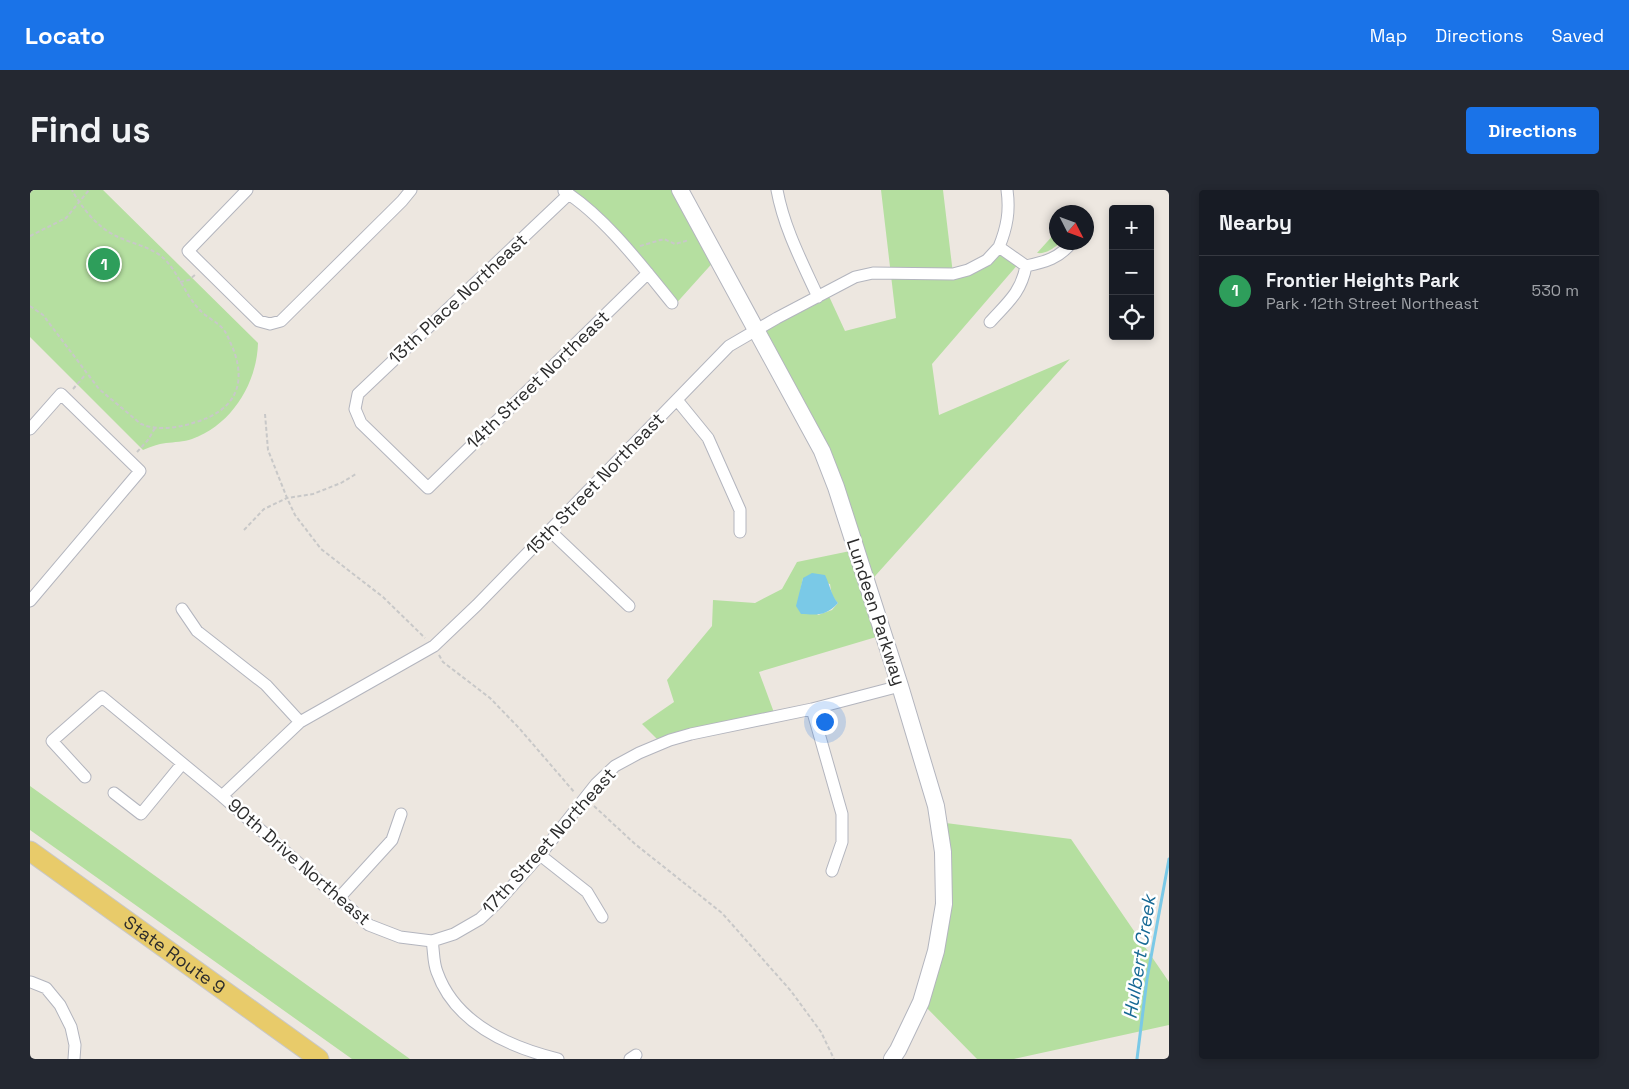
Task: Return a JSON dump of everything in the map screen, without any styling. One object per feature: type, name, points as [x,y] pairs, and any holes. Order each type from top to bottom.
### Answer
[{"type":"main road","name":"Lundeen Parkway","points":[[680,190],[822,451],[836,487],[900,686],[936,806],[943,852],[944,904],[936,951],[921,1002],[892,1059]]},
{"type":"main road","name":"State Route 9","points":[[30,851],[318,1059]]},
{"type":"street","points":[[247,190],[188,251],[259,321],[270,324],[281,321],[411,190]]},
{"type":"street","points":[[777,190],[788,232],[818,297]]},
{"type":"street","points":[[1007,190],[1009,206],[1007,229],[999,247],[1026,266],[1049,261],[1066,250]]},
{"type":"street","points":[[566,192],[600,221],[648,273],[672,303]]},
{"type":"street","name":"13th Place Northeast","points":[[428,488],[361,423],[355,409],[358,394],[566,192]]},
{"type":"street","name":"15th Street Northeast","points":[[222,796],[300,722],[434,646],[477,606],[729,346],[756,329],[855,277],[872,273],[953,274],[968,270],[987,260],[999,247]]},
{"type":"street","points":[[990,322],[1016,292],[1023,281],[1026,266]]},
{"type":"street","name":"14th Street Northeast","points":[[428,488],[648,273]]},
{"type":"street","points":[[30,429],[61,394],[140,471],[30,601]]},
{"type":"street","points":[[676,400],[708,438],[740,510],[740,532]]},
{"type":"street","points":[[550,530],[629,606]]},
{"type":"street","points":[[182,609],[197,631],[266,684],[300,722]]},
{"type":"street","name":"17th Street Northeast","points":[[432,941],[454,934],[480,918],[498,902],[540,855],[596,784],[615,766],[670,740],[691,734],[812,709],[900,686]]},
{"type":"street","name":"90th Drive Northeast","points":[[85,777],[52,741],[102,698],[222,796],[369,925],[400,937],[432,941]]},
{"type":"street","points":[[812,709],[842,814],[842,842],[832,870]]},
{"type":"street","points":[[114,792],[141,814],[182,764]]},
{"type":"street","points":[[339,898],[392,840],[401,814]]},
{"type":"street","points":[[540,855],[587,892],[602,918]]},
{"type":"street","points":[[432,941],[436,970],[445,989],[458,1006],[480,1027],[530,1052],[558,1059]]},
{"type":"street","points":[[31,982],[46,988],[60,1005],[71,1028],[75,1045],[74,1059]]},
{"type":"path","points":[[30,306],[43,315],[99,389],[140,424],[155,428],[190,424],[210,418],[230,403],[237,390],[239,374],[237,360],[224,330],[198,309],[162,257],[153,251],[114,236],[95,221],[79,202],[72,190]]},
{"type":"path","points":[[30,236],[66,218],[89,190]]},
{"type":"path","points":[[628,251],[664,239],[675,244],[689,240]]},
{"type":"path","points":[[180,282],[189,280],[203,266]]},
{"type":"path","points":[[61,394],[70,393],[86,374]]},
{"type":"path","points":[[265,414],[268,450],[287,498],[295,515],[321,549],[383,597],[434,646],[443,662],[490,698],[519,728],[573,791],[585,799],[635,844],[722,913],[792,991],[821,1032],[834,1059]]},
{"type":"path","points":[[129,460],[148,440],[155,428]]},
{"type":"path","points":[[244,530],[264,508],[287,498],[312,494],[341,483],[356,474]]},
{"type":"green space","points":[[30,190],[103,190],[258,343],[257,358],[247,387],[240,401],[219,424],[192,439],[160,444],[143,450],[30,337]]},
{"type":"green space","points":[[562,190],[680,190],[717,258],[672,308],[648,273]]},
{"type":"green space","points":[[881,190],[943,190],[953,274],[999,247],[1020,262],[932,364],[939,415],[1070,359],[867,585],[883,635],[759,672],[776,718],[660,742],[642,724],[674,702],[667,680],[712,626],[713,600],[755,603],[782,589],[797,562],[855,550],[836,487],[757,329],[827,292],[845,331],[896,318]],"holes":[[[803,578],[830,584],[832,596],[838,603],[832,610],[818,615],[800,592]]]},
{"type":"green space","points":[[1049,240],[1050,250],[1037,253]]},
{"type":"green space","points":[[30,786],[410,1059],[352,1059],[30,830]]},
{"type":"green space","points":[[938,822],[1071,839],[1169,982],[1169,1025],[1014,1059],[977,1059],[921,1002],[936,951]]},
{"type":"water","points":[[812,573],[825,575],[838,603],[830,610],[821,614],[801,614],[796,606],[803,578]]},
{"type":"waterway","name":"Hulbert Creek","points":[[1137,1059],[1147,979],[1169,859]]},
{"type":"place","name":"Frontier Heights Park","points":[[104,264]]}]
